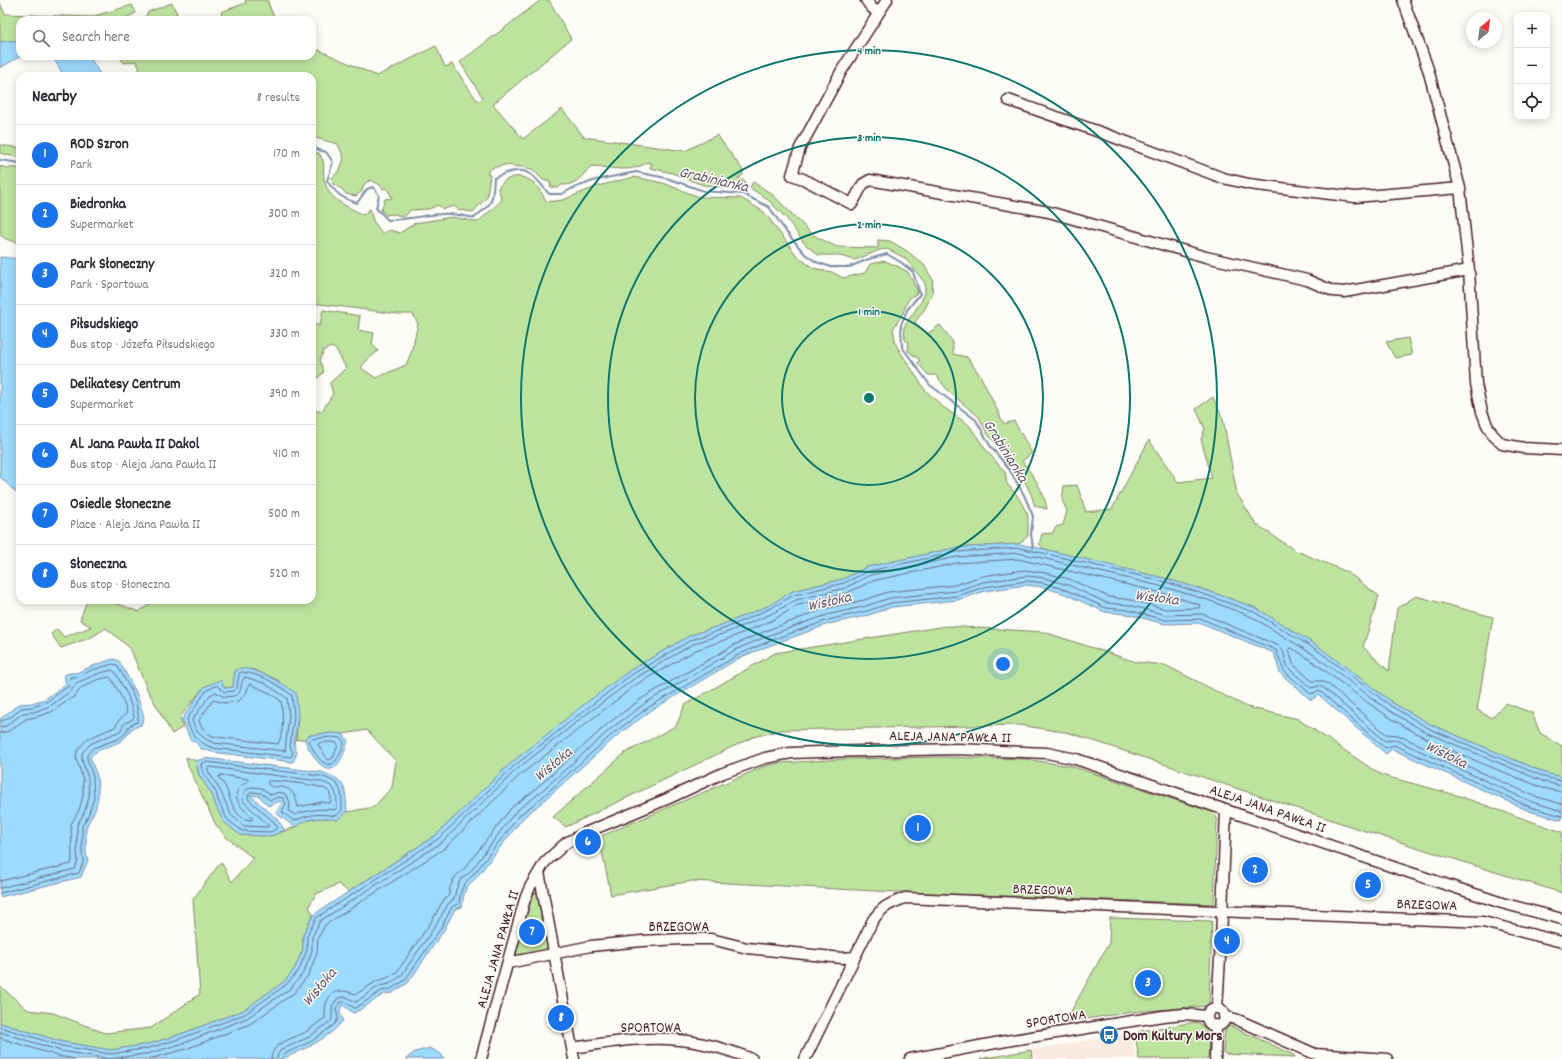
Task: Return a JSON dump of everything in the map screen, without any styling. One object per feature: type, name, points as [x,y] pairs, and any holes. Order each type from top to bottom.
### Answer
[{"type":"street","points":[[866,0],[878,13]]},
{"type":"street","points":[[887,0],[842,70],[800,148],[792,175],[852,204],[863,184],[870,180],[1034,209],[1206,257],[1307,280],[1333,291],[1344,292],[1469,270]]},
{"type":"street","points":[[1404,0],[1428,69],[1460,188],[1469,270],[1476,384],[1486,425],[1493,436],[1502,444],[1524,448],[1562,450]]},
{"type":"street","points":[[1008,100],[1108,135],[1223,178],[1249,184],[1355,197],[1460,188]]},
{"type":"street","name":"ALEJA JANA PAWŁA II","points":[[481,1059],[525,899],[545,862],[566,843],[587,832],[723,774],[765,758],[791,753],[865,750],[958,749],[1047,753],[1076,759],[1502,903],[1562,919]]},
{"type":"street","points":[[1217,1008],[1226,809]]},
{"type":"street","points":[[539,872],[574,1059]]},
{"type":"street","name":"BRZEGOWA","points":[[508,963],[592,946],[683,938],[711,939],[747,948],[842,958],[854,957],[873,920],[882,908],[890,903],[905,898],[1483,922],[1562,942]]},
{"type":"street","points":[[805,1059],[851,967],[854,957]]},
{"type":"street","points":[[1217,1008],[1222,1011],[1224,1016],[1223,1021],[1216,1025],[1209,1023],[1207,1016],[1209,1011],[1217,1008]]},
{"type":"street","name":"SPORTOWA","points":[[910,1059],[1006,1041],[1163,1016],[1184,1014],[1207,1016]]},
{"type":"street","points":[[1224,1016],[1238,1020],[1315,1057],[1387,1059]]},
{"type":"street","points":[[1215,1059],[1216,1025]]},
{"type":"street","name":"SPORTOWA","points":[[572,1048],[631,1040],[678,1040],[724,1048],[752,1059]]},
{"type":"shaded area","points":[[1131,1033],[1136,1059],[1032,1059],[1031,1050]]},
{"type":"green space","points":[[245,0],[267,0],[273,16],[222,16],[221,12],[246,3]]},
{"type":"green space","points":[[541,0],[549,0],[571,39],[493,104],[523,139],[562,109],[584,137],[685,151],[717,135],[742,169],[743,175],[738,178],[745,181],[745,186],[741,184],[724,187],[703,185],[672,173],[650,168],[652,164],[648,162],[641,166],[627,169],[591,166],[582,177],[575,182],[561,185],[558,188],[551,187],[550,182],[543,180],[532,169],[504,165],[492,168],[487,173],[490,175],[487,197],[473,212],[459,210],[454,206],[443,209],[438,205],[429,209],[411,210],[404,217],[394,214],[386,215],[381,210],[385,199],[392,198],[387,188],[383,189],[380,185],[371,180],[364,184],[362,191],[356,196],[346,194],[342,189],[333,184],[332,178],[340,170],[344,158],[338,144],[316,138],[316,72],[136,72],[140,69],[136,61],[124,63],[122,60],[316,60],[316,49],[377,76],[436,46],[445,67],[452,64],[478,102],[483,98],[460,62]]},
{"type":"green space","points":[[0,3],[5,14],[62,16],[16,16],[16,40],[0,42]]},
{"type":"green space","points":[[172,3],[178,16],[146,16],[148,12]]},
{"type":"green space","points":[[132,5],[136,13],[130,16],[94,16]]},
{"type":"green space","points":[[0,145],[16,147],[16,157],[0,153]]},
{"type":"green space","points":[[316,153],[319,153],[324,163],[326,185],[333,197],[363,215],[370,209],[373,221],[383,234],[389,230],[400,233],[415,223],[452,217],[478,222],[502,200],[498,188],[506,180],[514,177],[524,178],[534,183],[547,202],[563,200],[598,186],[634,177],[663,183],[699,197],[741,198],[764,212],[798,257],[813,268],[832,272],[843,278],[865,273],[870,264],[885,261],[908,272],[918,292],[908,300],[903,313],[893,329],[896,345],[925,390],[943,407],[969,425],[986,450],[1005,472],[1007,484],[1017,495],[1028,515],[1028,536],[1019,544],[955,548],[867,567],[843,579],[793,591],[768,606],[724,624],[689,636],[629,671],[510,764],[436,835],[348,892],[339,884],[316,894],[309,906],[313,915],[303,935],[303,949],[295,968],[285,981],[244,1010],[181,1034],[149,1044],[111,1050],[63,1042],[0,1023],[0,986],[28,1010],[53,1013],[105,1033],[151,1028],[200,994],[193,899],[221,862],[232,882],[253,858],[226,837],[216,825],[188,766],[186,757],[196,761],[199,775],[212,794],[223,821],[241,835],[271,836],[295,827],[303,821],[324,817],[337,820],[347,812],[374,807],[392,787],[396,761],[367,730],[343,734],[332,733],[310,735],[305,739],[296,740],[298,716],[278,680],[252,669],[235,671],[233,687],[204,687],[180,717],[183,727],[172,734],[147,689],[130,648],[106,628],[90,638],[61,648],[51,634],[57,629],[64,637],[91,627],[80,620],[86,604],[118,604],[139,612],[150,604],[316,604],[316,411],[322,411],[333,394],[330,383],[346,368],[337,351],[332,347],[324,350],[320,360],[324,372],[316,380],[316,325],[320,325],[323,310],[360,316],[358,330],[374,333],[372,344],[378,351],[365,362],[361,368],[376,378],[406,365],[411,353],[418,324],[413,314],[399,314],[316,304]]},
{"type":"green space","points":[[0,166],[16,168],[16,242],[6,239],[0,235]]},
{"type":"green space","points":[[753,182],[772,194],[813,235],[837,247],[878,248],[878,240],[890,241],[907,251],[924,265],[933,280],[932,295],[924,310],[915,322],[927,334],[940,325],[953,342],[953,354],[967,357],[981,377],[1004,424],[1014,421],[1032,453],[1022,461],[1038,484],[1046,502],[1047,509],[1035,506],[1023,478],[987,433],[979,417],[948,391],[936,375],[928,375],[918,363],[920,360],[908,351],[909,342],[905,340],[904,327],[922,300],[925,293],[925,283],[905,258],[887,249],[880,250],[855,260],[836,255],[818,255],[804,243],[787,219],[767,199],[750,188]]},
{"type":"green space","points":[[1408,338],[1412,355],[1395,358],[1386,342]]},
{"type":"green space","points":[[1213,397],[1223,419],[1237,494],[1256,524],[1294,550],[1347,572],[1379,596],[1363,647],[1389,671],[1397,608],[1416,596],[1493,617],[1477,710],[1491,718],[1506,703],[1532,713],[1540,733],[1562,746],[1562,777],[1548,774],[1432,725],[1393,703],[1319,647],[1256,608],[1211,592],[1167,579],[1044,549],[1039,544],[1042,534],[1052,533],[1056,527],[1063,525],[1067,511],[1062,500],[1064,486],[1077,485],[1086,512],[1112,509],[1149,440],[1178,482],[1212,478],[1201,439],[1205,429],[1196,409]]},
{"type":"green space","points":[[946,626],[1044,632],[1136,662],[1165,665],[1247,707],[1298,719],[1381,775],[1456,795],[1562,832],[1562,893],[1365,831],[1070,733],[1019,725],[781,730],[753,737],[566,827],[553,817],[625,753],[676,726],[685,705],[775,653]]},
{"type":"green space","points":[[942,757],[1025,759],[1071,766],[1212,812],[1217,820],[1214,904],[874,891],[692,881],[611,895],[599,837],[765,766],[780,763],[847,759]]},
{"type":"green space","points":[[534,892],[537,893],[548,947],[546,951],[516,957],[514,954],[528,905]]},
{"type":"green space","points":[[1110,918],[1212,921],[1209,1003],[1207,1006],[1132,1012],[1065,1022],[1109,943]]},
{"type":"green space","points":[[1195,1022],[1204,1027],[1208,1037],[1208,1059],[1139,1059],[1135,1034],[1141,1031]]},
{"type":"green space","points":[[1231,1026],[1294,1055],[1295,1057],[1225,1054],[1223,1052],[1225,1030],[1227,1027]]},
{"type":"green space","points":[[1031,1050],[1032,1059],[980,1059]]},
{"type":"water","points":[[16,40],[16,59],[0,68],[0,42]]},
{"type":"water","points":[[53,60],[91,60],[99,72],[62,72]]},
{"type":"water","points":[[0,257],[16,259],[16,492],[0,477]]},
{"type":"water","name":"Wisłoka","points":[[1019,544],[1167,579],[1211,592],[1256,608],[1319,647],[1393,703],[1432,725],[1548,774],[1562,777],[1562,820],[1529,811],[1392,749],[1386,754],[1319,695],[1311,700],[1280,673],[1274,653],[1201,623],[1165,624],[1127,614],[1105,612],[1065,594],[1043,587],[1026,585],[985,591],[958,600],[892,607],[869,615],[829,624],[741,657],[652,710],[619,734],[523,818],[469,885],[464,894],[462,907],[455,909],[444,930],[408,983],[392,993],[384,994],[353,1013],[343,1005],[340,1009],[340,1014],[343,1020],[338,1026],[324,1038],[298,1052],[282,1059],[0,1059],[0,1023],[63,1042],[111,1050],[149,1044],[181,1034],[244,1010],[285,981],[295,968],[303,949],[303,935],[313,915],[436,835],[510,764],[582,706],[629,671],[689,636],[724,624],[768,606],[793,591],[843,579],[867,567],[955,548]]},
{"type":"water","points":[[113,659],[119,661],[136,692],[144,717],[141,725],[131,729],[118,743],[101,749],[90,757],[97,776],[98,798],[95,810],[86,827],[86,854],[88,860],[81,877],[0,897],[0,719],[19,704],[32,703],[45,699],[66,684],[64,675],[76,673]]},
{"type":"water","points":[[241,668],[256,671],[277,680],[296,693],[298,716],[294,745],[297,753],[293,762],[212,752],[200,748],[197,743],[190,739],[182,719],[204,687],[220,680],[225,688],[233,687],[235,671]]},
{"type":"water","points":[[332,733],[343,734],[348,740],[340,761],[332,769],[327,769],[315,758],[305,739],[310,735]]},
{"type":"water","points":[[205,758],[321,772],[330,775],[340,782],[345,790],[347,812],[337,820],[326,818],[315,819],[305,821],[295,827],[276,813],[282,803],[280,801],[268,806],[259,796],[250,795],[276,818],[285,830],[271,836],[240,835],[223,821],[212,794],[199,775],[196,761]]},
{"type":"water","points":[[430,1048],[441,1054],[444,1059],[406,1059],[415,1052]]},
{"type":"waterway","name":"Grabinianka","points":[[316,149],[326,152],[333,162],[327,181],[337,192],[343,197],[357,203],[367,189],[373,187],[379,195],[376,208],[388,220],[446,214],[474,218],[491,202],[494,178],[513,171],[526,172],[531,175],[537,179],[549,194],[562,194],[596,180],[636,172],[666,178],[704,191],[743,194],[769,207],[787,233],[805,254],[816,262],[831,267],[849,267],[887,254],[913,272],[920,294],[907,310],[901,325],[902,347],[930,385],[976,420],[991,447],[1009,469],[1024,495],[1033,516],[1031,534],[1033,548]]},
{"type":"waterway","name":"Grabinianka","points":[[0,160],[16,162]]},
{"type":"place","name":"ROD Szron","points":[[918,828]]},
{"type":"place","name":"Al. Jana Pawła II Dakol","points":[[588,842]]},
{"type":"place","name":"Biedronka","points":[[1255,870]]},
{"type":"place","name":"Delikatesy Centrum","points":[[1368,885]]},
{"type":"place","name":"Osiedle Słoneczne","points":[[532,932]]},
{"type":"place","name":"Piłsudskiego","points":[[1227,941]]},
{"type":"place","name":"Park Słoneczny","points":[[1148,983]]},
{"type":"place","name":"Słoneczna","points":[[561,1018]]},
{"type":"place","name":"Dom Kultury Mors","points":[[1109,1035]]}]
